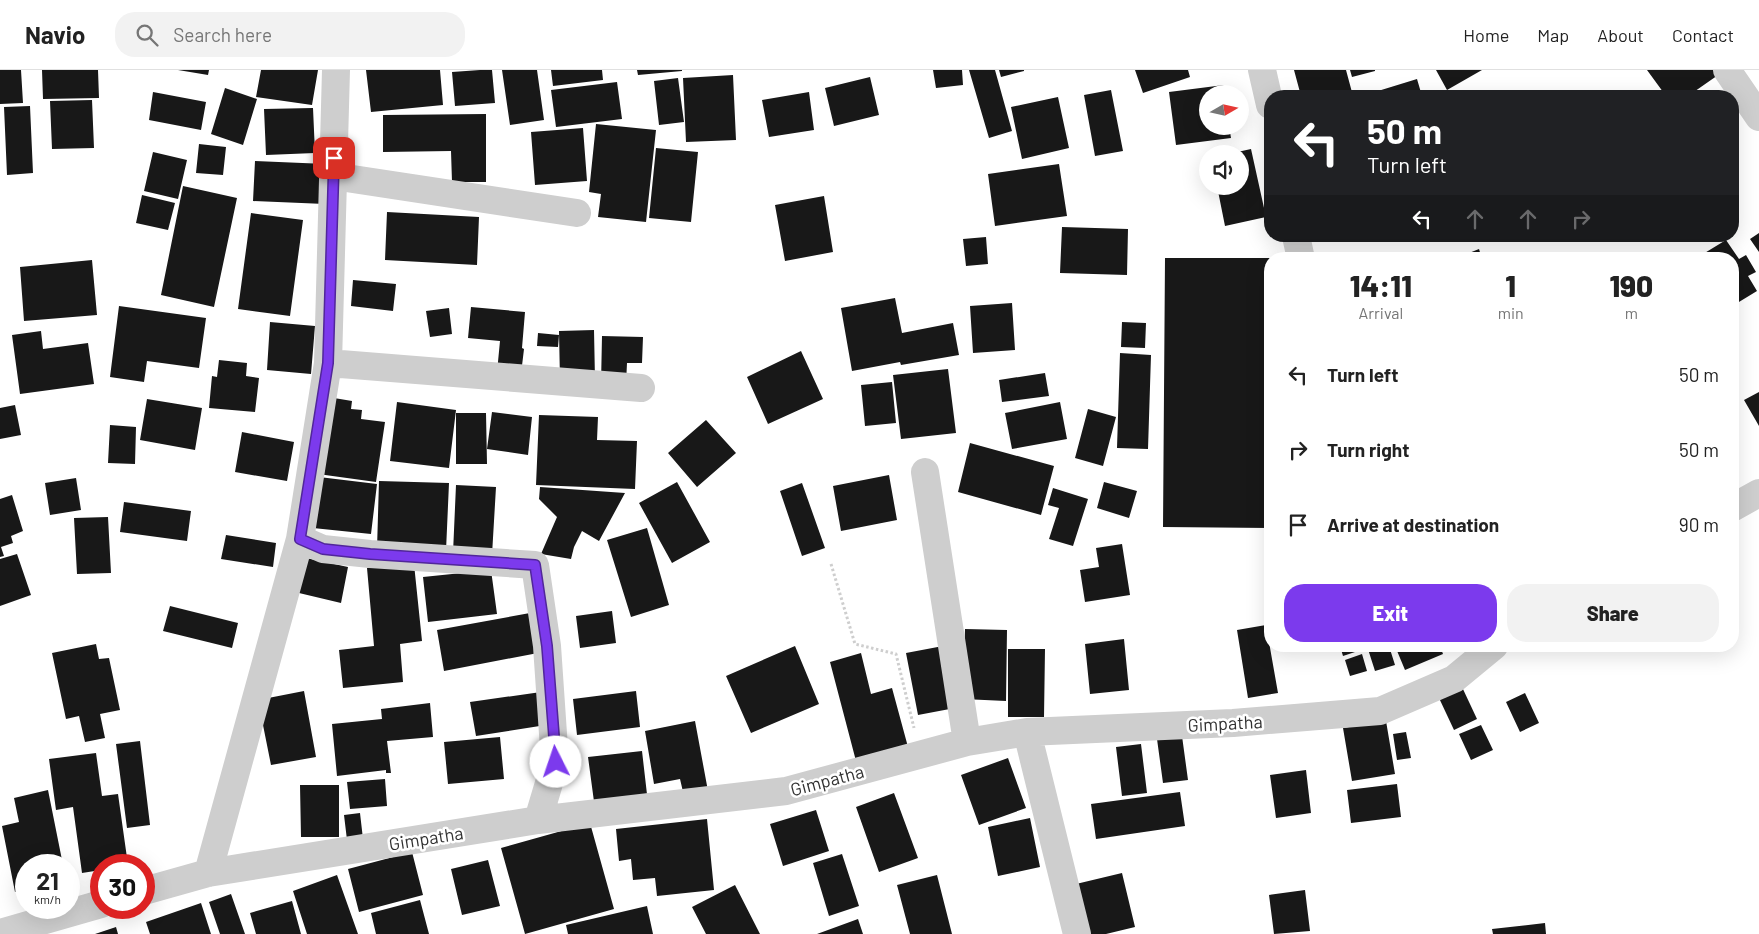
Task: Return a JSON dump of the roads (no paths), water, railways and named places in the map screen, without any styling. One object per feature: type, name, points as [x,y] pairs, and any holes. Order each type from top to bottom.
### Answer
[{"type":"street","points":[[208,873],[300,539],[328,363],[336,70]]},
{"type":"street","points":[[1262,70],[1267,90]]},
{"type":"street","points":[[1727,70],[1759,117]]},
{"type":"street","points":[[333,176],[577,213]]},
{"type":"street","points":[[328,363],[641,388]]},
{"type":"street","points":[[925,472],[968,742]]},
{"type":"street","points":[[1739,504],[1759,493]]},
{"type":"street","points":[[300,539],[323,549],[535,565],[547,646],[556,762],[538,820]]},
{"type":"street","name":"Gimpatha","points":[[155,888],[208,873],[538,820],[786,791],[968,742],[1027,732],[1232,723],[1380,711],[1454,679],[1466,656]]},
{"type":"street","points":[[1027,732],[1077,934]]},
{"type":"street","points":[[0,933],[90,907]]}]
